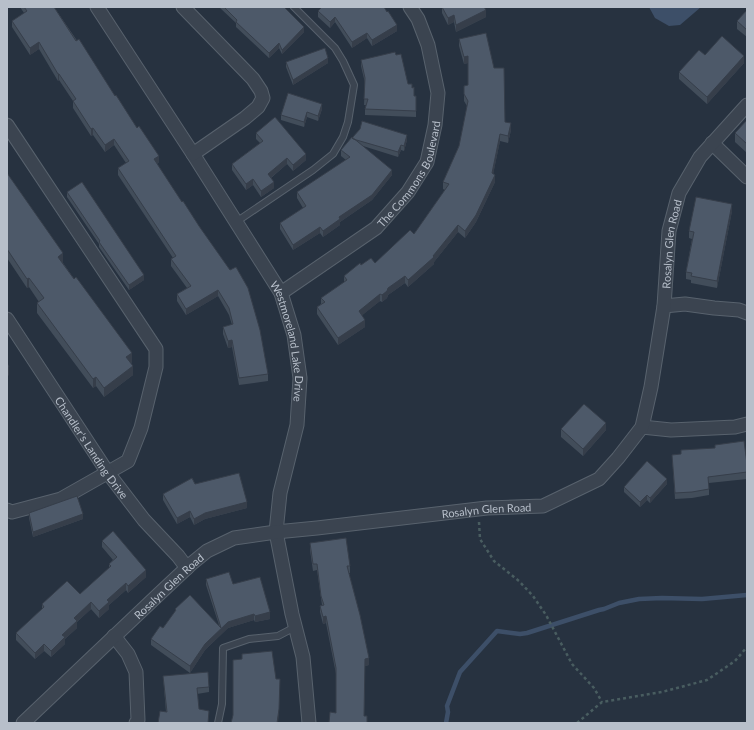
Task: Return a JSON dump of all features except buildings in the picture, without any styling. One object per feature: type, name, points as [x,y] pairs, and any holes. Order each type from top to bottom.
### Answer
[{"type":"street","name":"Westmoreland Lake Drive","points":[[96,7],[194,154],[281,293],[294,335],[300,378],[296,425],[280,493],[276,532],[292,614],[303,657],[309,723]]},
{"type":"street","points":[[183,7],[253,79],[263,98],[258,107],[245,118],[194,154]]},
{"type":"street","name":"The Commons Boulevard","points":[[281,293],[376,228],[408,192],[427,162],[435,125],[438,93],[428,45],[418,19],[410,7]]},
{"type":"street","name":"Rosalyn Glen Road","points":[[23,723],[187,568],[207,551],[234,538],[478,509],[543,506],[599,479],[618,458],[642,427],[651,387],[664,306],[670,231],[678,193],[700,157],[747,105]]},
{"type":"street","points":[[7,125],[156,349],[156,367],[141,428],[128,461],[61,499],[12,512],[7,510]]},
{"type":"street","points":[[712,143],[747,177]]},
{"type":"street","points":[[664,306],[685,304],[739,310],[747,313]]},
{"type":"street","name":"Chandler's Landing Drive","points":[[7,319],[108,473],[144,520],[178,556],[187,568]]},
{"type":"street","points":[[642,427],[671,430],[735,427],[747,424]]},
{"type":"street","points":[[114,636],[128,654],[136,672],[138,720],[136,723]]},
{"type":"lane","points":[[236,222],[313,170],[333,154],[343,137],[348,122],[354,85],[343,61],[335,48],[294,7]]},
{"type":"lane","points":[[218,723],[222,704],[223,648],[249,638],[278,636],[295,627]]},
{"type":"path","points":[[478,509],[480,538],[494,561],[519,581],[533,596],[546,615],[572,664],[594,688],[602,702]]},
{"type":"path","points":[[577,723],[602,702],[662,692],[707,680],[735,661],[747,647]]},
{"type":"water","points":[[649,7],[701,7],[680,25],[669,26],[655,18]]},
{"type":"waterway","points":[[446,723],[448,712],[447,706],[460,672],[497,631],[520,634],[527,633],[619,603],[639,599],[702,599],[747,595]]}]
